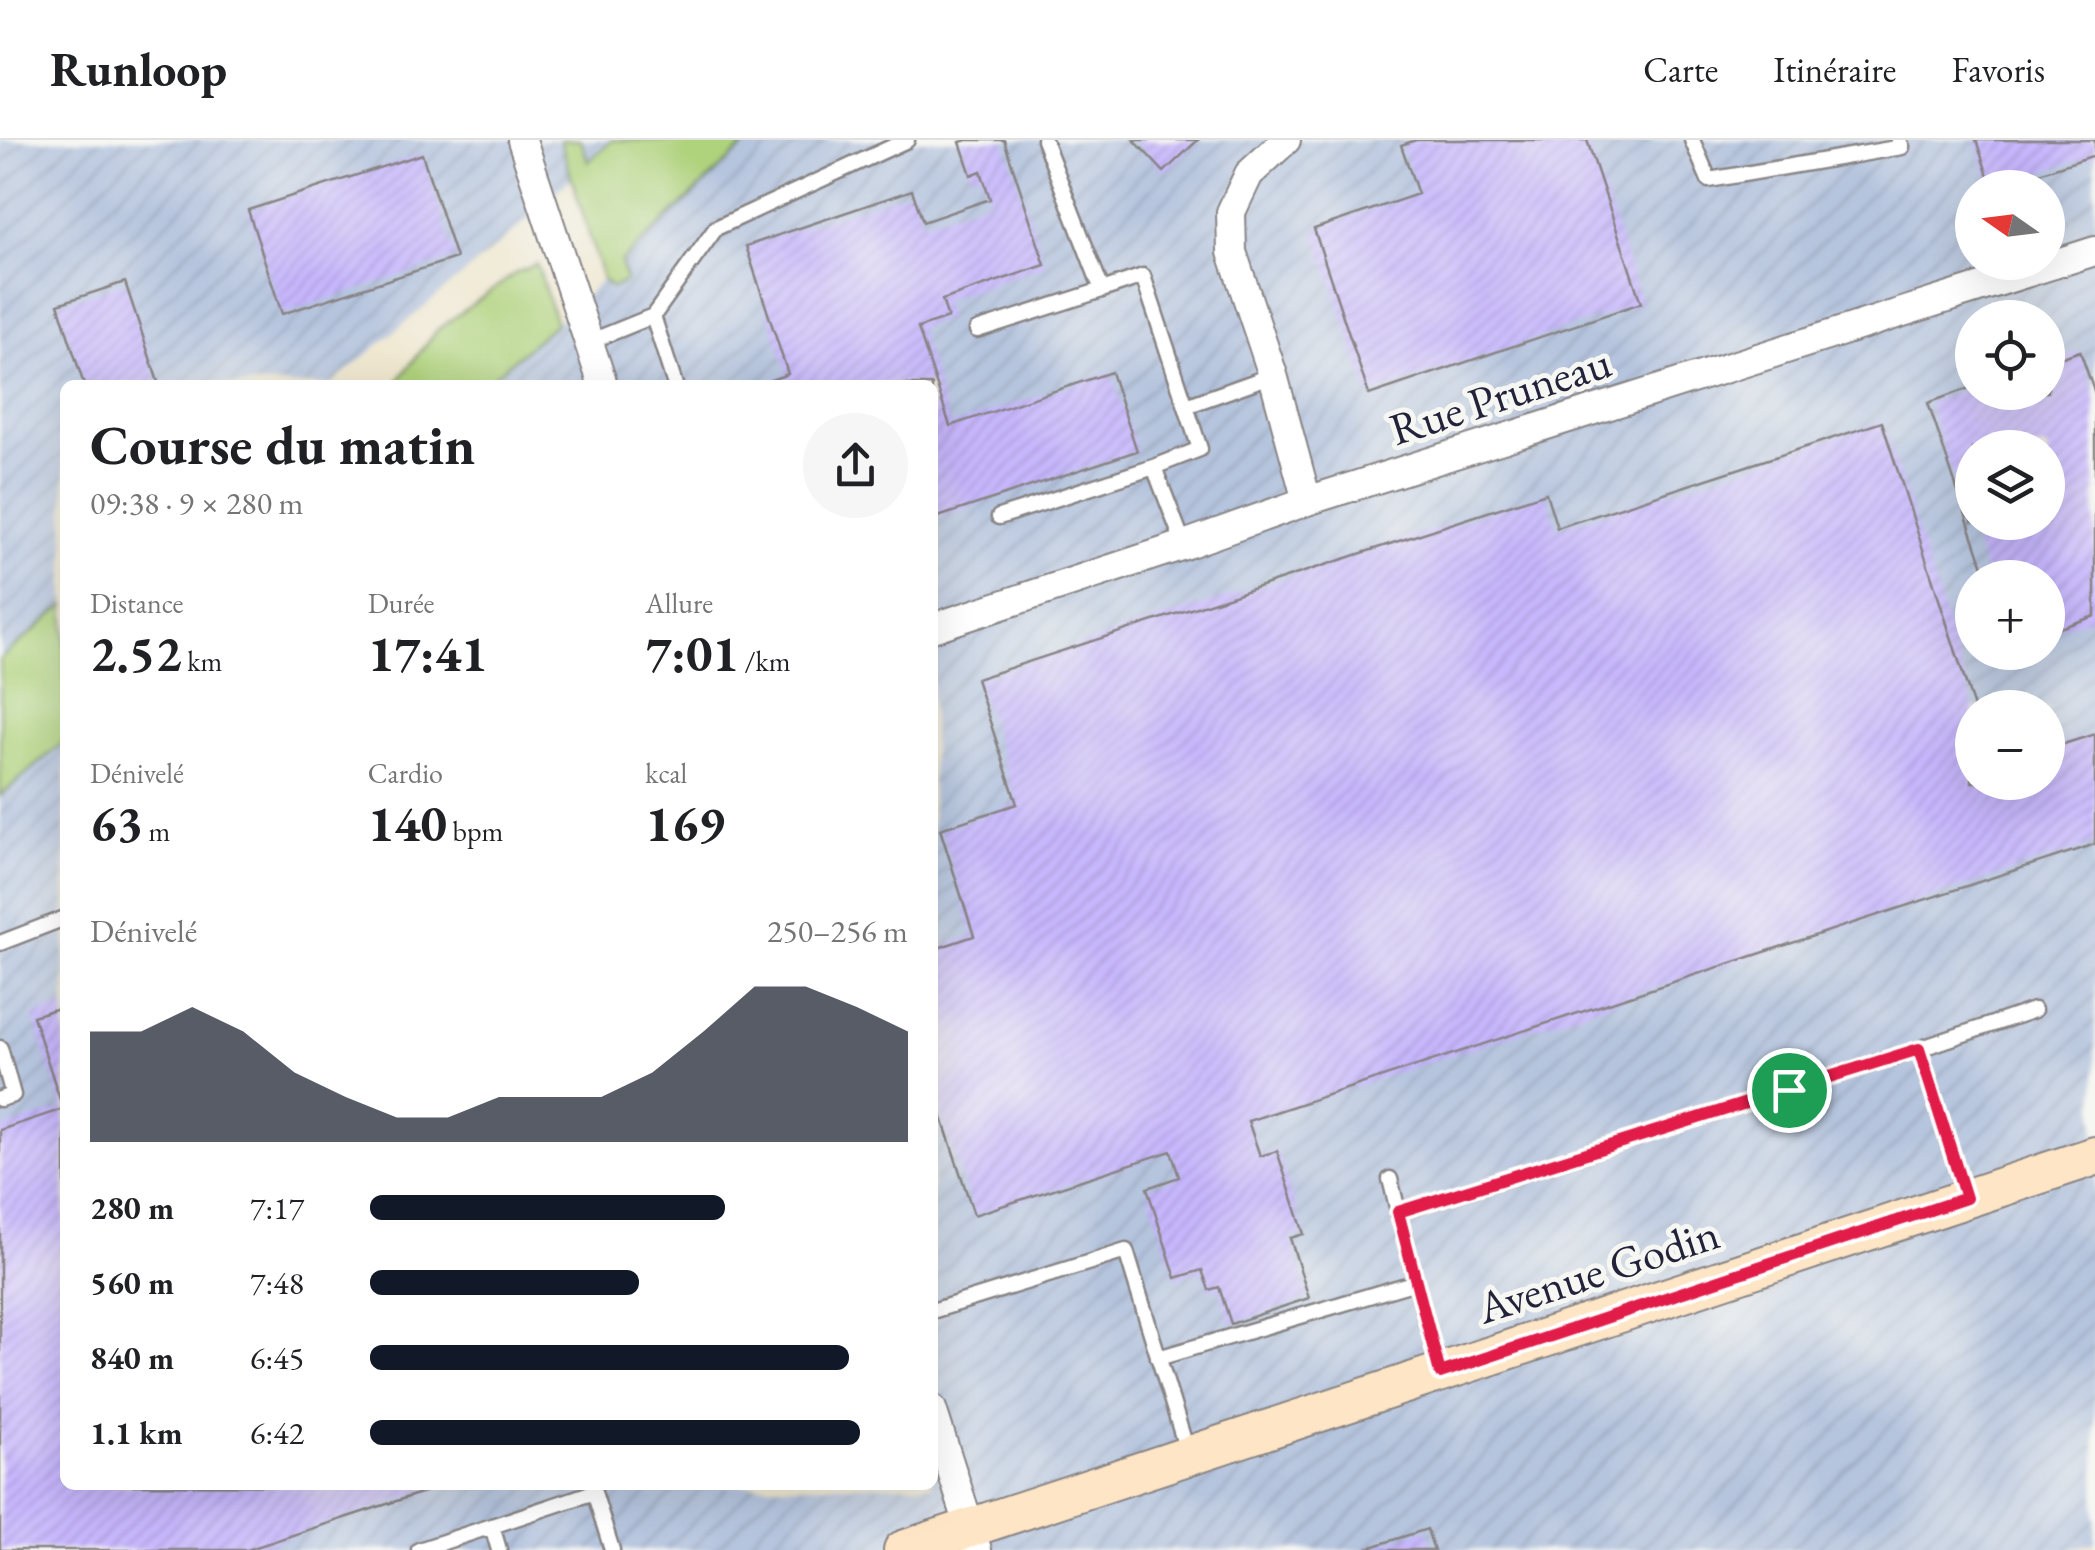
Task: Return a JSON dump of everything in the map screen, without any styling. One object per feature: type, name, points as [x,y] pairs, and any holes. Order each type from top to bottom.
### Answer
[{"type":"street","points":[[522,140],[601,380]]},
{"type":"street","points":[[1286,140],[1250,174],[1230,212],[1232,252],[1307,500]]},
{"type":"street","name":"Rue Pruneau","points":[[938,626],[1307,500],[2095,251]]},
{"type":"street","name":"Avenue Godin","points":[[903,1550],[974,1539],[1188,1456],[2095,1156]]},
{"type":"street","points":[[938,1427],[974,1539]]},
{"type":"lane","points":[[589,342],[653,316],[716,228],[907,140]]},
{"type":"lane","points":[[1044,140],[1102,290]]},
{"type":"lane","points":[[1692,140],[1709,180],[1902,147],[1899,140]]},
{"type":"lane","points":[[977,330],[1143,276],[1200,449],[1154,468],[999,516]]},
{"type":"lane","points":[[653,316],[673,380]]},
{"type":"lane","points":[[1186,406],[1272,375]]},
{"type":"lane","points":[[1154,468],[1184,545]]},
{"type":"lane","points":[[0,942],[60,920]]},
{"type":"lane","points":[[1398,1212],[2034,1010]]},
{"type":"lane","points":[[0,1048],[12,1095],[0,1100]]},
{"type":"lane","points":[[1919,1049],[1966,1198]]},
{"type":"lane","points":[[1390,1179],[1440,1373]]},
{"type":"lane","points":[[938,1309],[1126,1251],[1188,1456]]},
{"type":"lane","points":[[1158,1358],[1416,1282]]},
{"type":"lane","points":[[419,1550],[590,1490]]},
{"type":"lane","points":[[593,1490],[612,1550]]},
{"type":"lane","points":[[492,1526],[499,1550]]},
{"type":"shaded area","points":[[0,140],[612,140],[515,231],[336,380],[60,380],[60,609],[0,659]]},
{"type":"shaded area","points":[[751,140],[2095,140],[2095,1542],[2066,1550],[0,1550],[0,796],[60,745],[60,1490],[938,1490],[938,380],[490,380]]},
{"type":"green space","points":[[560,140],[581,140],[588,162],[612,140],[751,140],[621,262],[626,281],[612,288],[603,280]]},
{"type":"green space","points":[[537,264],[556,323],[490,380],[399,380],[437,330],[516,273]]},
{"type":"green space","points":[[60,609],[60,745],[0,796],[0,659]]},
{"type":"building","points":[[1004,140],[1045,265],[942,300],[948,318],[918,328],[935,380],[771,380],[788,374],[746,246],[912,190],[923,222],[990,199],[981,171],[971,175],[960,142]]},
{"type":"building","points":[[1134,140],[1198,140],[1164,172]]},
{"type":"building","points":[[1416,140],[1587,140],[1641,303],[1369,395],[1314,229],[1418,194],[1401,145]]},
{"type":"building","points":[[1976,140],[2095,140],[2095,155],[2048,170],[1986,170]]},
{"type":"building","points":[[422,154],[456,258],[282,314],[248,210]]},
{"type":"building","points":[[125,282],[157,380],[82,380],[58,304]]},
{"type":"building","points":[[2080,351],[2095,394],[2095,616],[2065,626],[2065,560],[1981,560],[1974,540],[2065,540],[2065,430],[1955,430],[1955,483],[1928,403],[1955,393],[1955,410],[2065,410],[2065,356]]},
{"type":"building","points":[[1111,372],[1137,451],[938,517],[938,389],[950,426]]},
{"type":"building","points":[[1882,422],[1955,649],[1955,670],[1962,670],[1968,690],[1955,690],[1955,800],[2065,800],[2065,744],[2095,734],[2095,844],[1248,1121],[1260,1156],[1277,1151],[1304,1234],[1290,1238],[1309,1298],[1231,1324],[1219,1287],[1209,1290],[1202,1270],[1176,1278],[1147,1188],[1179,1177],[1171,1151],[974,1215],[938,1106],[938,948],[974,936],[940,829],[1017,804],[976,679],[1546,493],[1557,528]]},
{"type":"building","points":[[60,1008],[60,1100],[33,1016]]},
{"type":"building","points":[[60,1110],[60,1490],[430,1490],[247,1550],[0,1550],[0,1130]]},
{"type":"building","points":[[1427,1529],[1434,1550],[1365,1550],[1365,1549]]},
{"type":"route","points":[[1919,1049],[1966,1198],[1440,1373],[1398,1212],[1789,1090],[1919,1049]]}]
